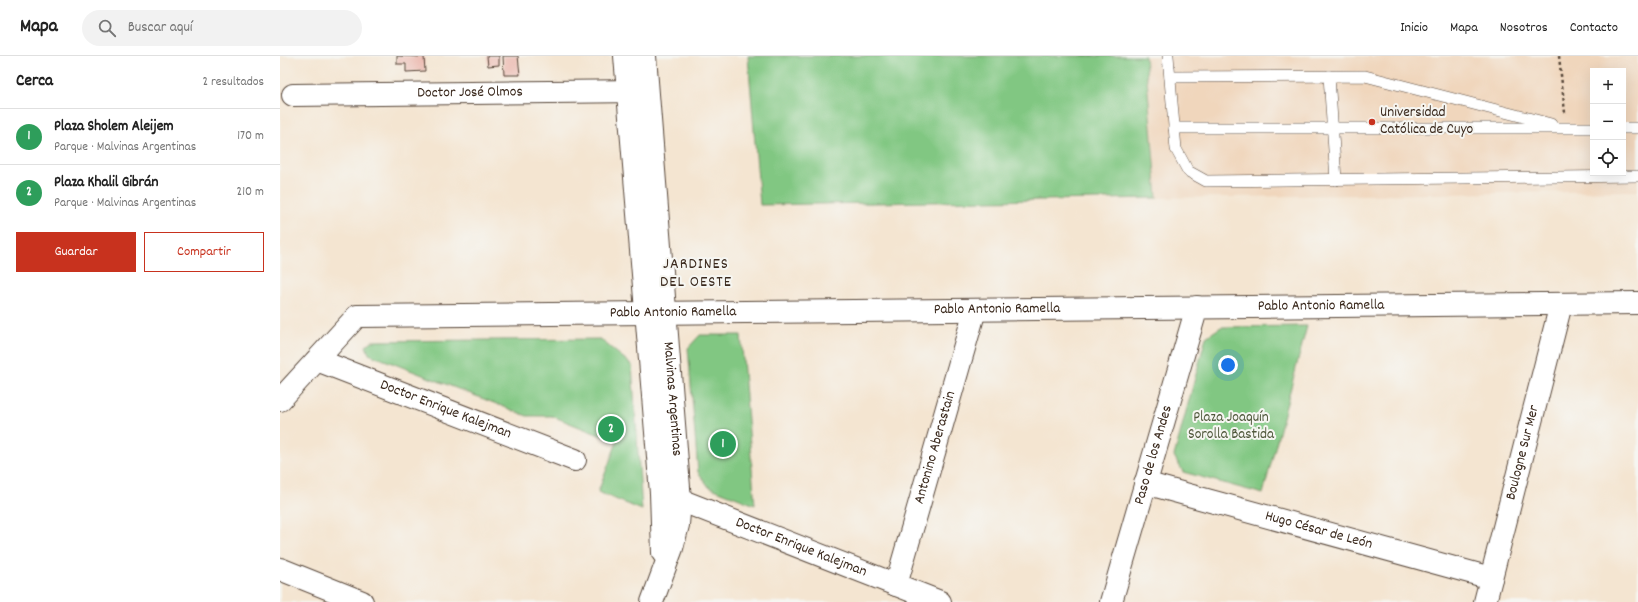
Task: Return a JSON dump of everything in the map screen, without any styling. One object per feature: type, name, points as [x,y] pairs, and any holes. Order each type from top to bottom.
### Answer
[{"type":"street","name":"Malvinas Argentinas","points":[[625,56],[638,91],[670,496],[678,525],[664,572],[652,602]]},
{"type":"street","name":"Malvinas Argentinas","points":[[638,91],[645,56]]},
{"type":"street","name":"Doctor José Olmos","points":[[293,95],[638,91]]},
{"type":"street","name":"Pablo Antonio Ramella","points":[[317,360],[357,316],[1638,303]]},
{"type":"street","name":"Boulogne Sur Mer","points":[[1485,602],[1561,304]]},
{"type":"street","name":"Paso de los Andes","points":[[1111,602],[1197,307]]},
{"type":"street","name":"Antonino Aberastain","points":[[896,585],[975,310]]},
{"type":"street","name":"Doctor Enrique Kalejman","points":[[317,360],[575,460]]},
{"type":"street","points":[[280,400],[317,360]]},
{"type":"street","name":"Hugo César de León","points":[[1145,483],[1491,578]]},
{"type":"street","name":"Doctor Enrique Kalejman","points":[[670,496],[940,602]]},
{"type":"street","points":[[280,569],[362,602]]},
{"type":"lane","points":[[1168,56],[1176,149],[1188,171],[1206,181],[1638,176]]},
{"type":"lane","points":[[1329,76],[1336,180]]},
{"type":"lane","points":[[1170,77],[1365,76],[1567,128]]},
{"type":"lane","points":[[1174,128],[1590,128]]},
{"type":"lane","points":[[1626,128],[1638,128]]},
{"type":"path","points":[[1560,56],[1567,128]]},
{"type":"shaded area","name":"Universidad Católica de Cuyo","points":[[1145,56],[1638,56],[1638,191],[1157,198]]},
{"type":"green space","points":[[748,56],[1145,56],[1157,198],[760,205]]},
{"type":"green space","name":"Plaza Joaquín Sorolla Bastida","points":[[1307,326],[1263,494],[1183,472],[1174,456],[1206,337],[1221,327]]},
{"type":"green space","points":[[700,335],[741,335],[755,505],[709,487],[698,472],[688,348]]},
{"type":"green space","points":[[600,339],[632,365],[642,510],[598,492],[617,442],[552,416],[527,416],[369,354],[366,346],[372,341]]},
{"type":"building","points":[[397,56],[424,57],[425,71],[406,72],[406,64],[397,64]]},
{"type":"building","points":[[487,56],[499,56],[499,65],[488,66]]},
{"type":"building","points":[[503,56],[518,56],[520,75],[504,75]]},
{"type":"place","name":"Universidad Católica de Cuyo","points":[[1372,122]]},
{"type":"place","name":"Plaza Khalil Gibrán","points":[[611,429]]},
{"type":"place","name":"Plaza Sholem Aleijem","points":[[723,444]]},
{"type":"district","name":"JARDINES DEL OESTE","points":[[696,273]]}]
